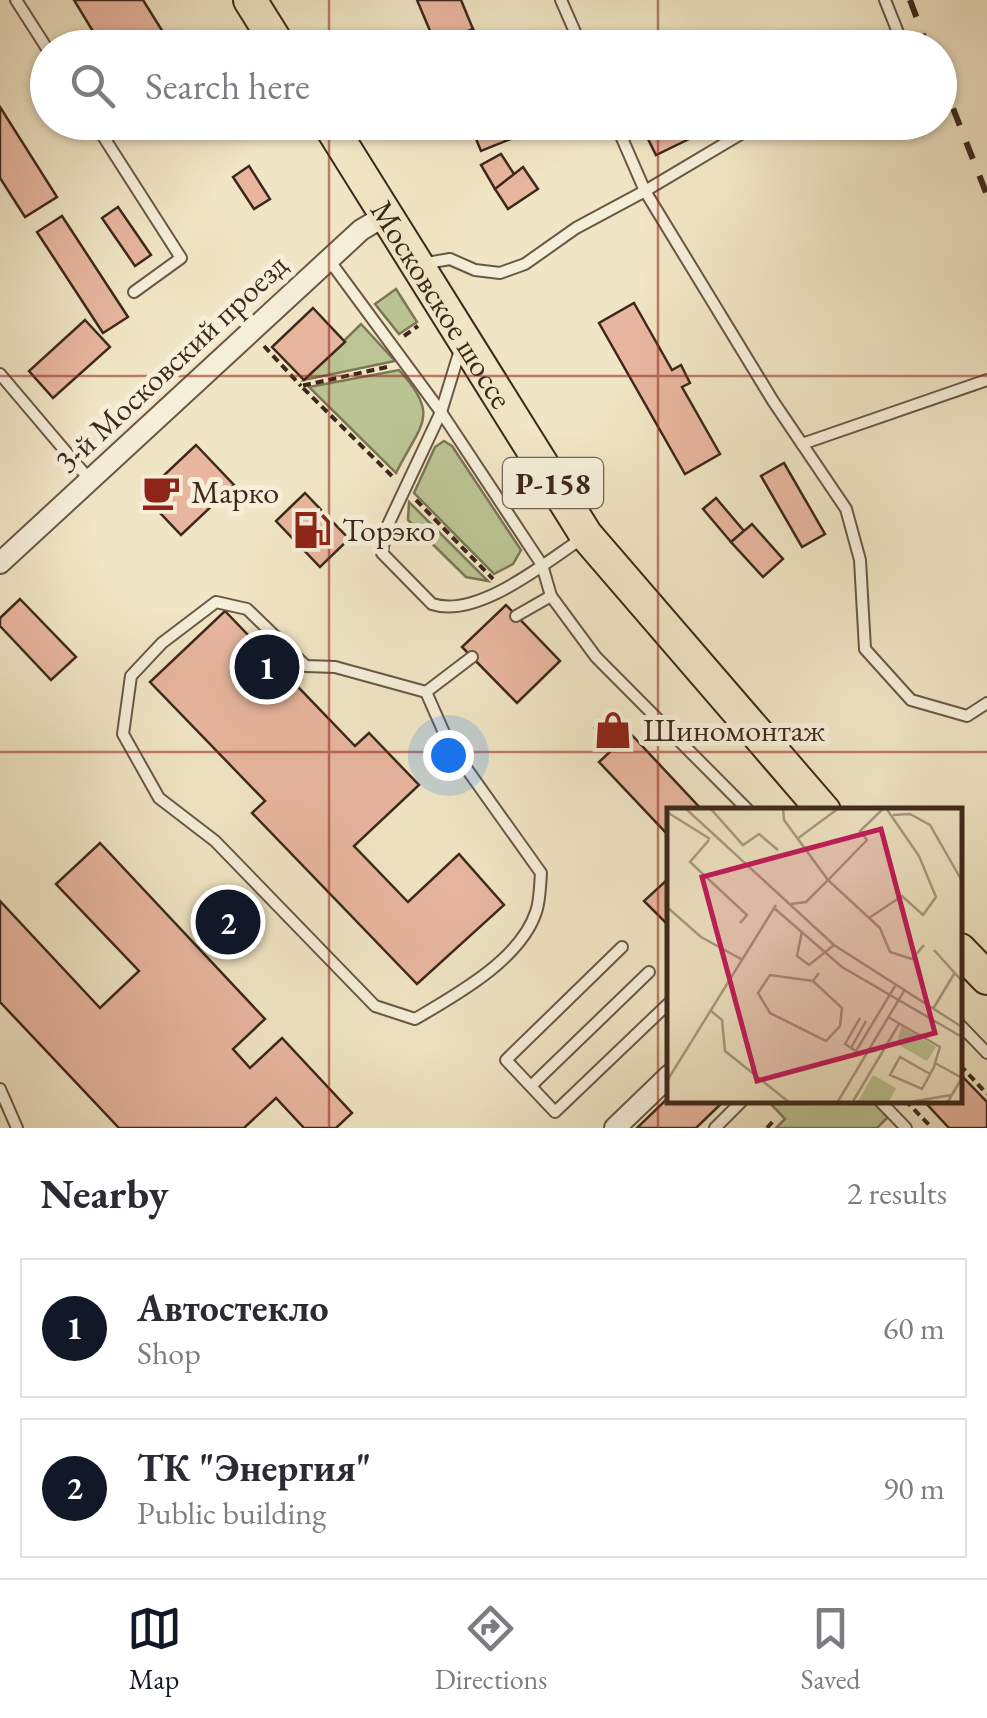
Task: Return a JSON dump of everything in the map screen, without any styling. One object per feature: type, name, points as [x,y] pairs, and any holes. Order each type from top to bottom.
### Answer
[{"type":"main road","points":[[250,0],[269,30]]},
{"type":"main road","name":"Московское шоссе","points":[[340,140],[586,536],[822,808]]},
{"type":"main road","points":[[962,952],[987,978]]},
{"type":"street","name":"3-й Московский проезд","points":[[0,563],[361,230],[388,214]]},
{"type":"street","points":[[615,1128],[667,1078]]},
{"type":"lane","points":[[16,0],[35,30]]},
{"type":"lane","points":[[561,0],[574,30]]},
{"type":"lane","points":[[884,0],[897,30]]},
{"type":"lane","points":[[106,140],[181,258],[134,292]]},
{"type":"lane","points":[[623,140],[645,191],[846,509],[860,560],[865,649],[911,700],[967,716],[987,703]]},
{"type":"lane","points":[[418,265],[450,259],[474,270],[500,273],[525,264],[576,228],[731,140]]},
{"type":"lane","points":[[329,259],[441,412],[542,565],[550,596],[596,657],[747,808]]},
{"type":"lane","points":[[463,340],[441,412],[386,528],[382,553],[432,604],[443,608],[461,606],[503,589],[586,536]]},
{"type":"lane","points":[[0,374],[89,479]]},
{"type":"lane","points":[[802,444],[987,380]]},
{"type":"lane","points":[[516,616],[550,596]]},
{"type":"lane","points":[[216,602],[248,609],[306,666],[336,668],[426,692],[449,744],[541,873],[536,913],[504,959],[464,990],[415,1019],[376,1006],[215,840],[160,798],[123,734],[131,676],[162,643],[216,602]]},
{"type":"lane","points":[[426,692],[472,657]]},
{"type":"lane","points":[[622,946],[506,1060],[555,1112],[667,1005]]},
{"type":"lane","points":[[531,1086],[649,972]]},
{"type":"lane","points":[[962,1027],[987,1053]]},
{"type":"lane","points":[[0,1089],[17,1128]]},
{"type":"lane","points":[[715,1128],[740,1103]]},
{"type":"lane","points":[[882,1103],[906,1128]]},
{"type":"path","points":[[251,356],[263,344],[503,589]]},
{"type":"path","points":[[301,386],[406,364]]},
{"type":"path","points":[[962,1068],[987,1094]]},
{"type":"path","points":[[909,1103],[932,1128]]},
{"type":"path","points":[[767,1128],[774,1120]]},
{"type":"green space","points":[[396,289],[417,322],[399,334],[375,304]]},
{"type":"green space","points":[[361,324],[395,361],[304,380]]},
{"type":"green space","points":[[399,370],[420,398],[423,420],[396,473],[309,387]]},
{"type":"green space","points":[[444,441],[452,446],[521,550],[513,564],[494,574],[414,493],[435,447]]},
{"type":"green space","points":[[409,502],[488,581],[466,577],[408,520]]},
{"type":"green space","points":[[770,1103],[874,1103],[888,1117],[877,1128],[776,1128],[785,1119]]},
{"type":"building","points":[[74,0],[143,0],[162,30],[92,30]]},
{"type":"building","points":[[417,0],[461,0],[473,29],[430,30]]},
{"type":"building","points":[[0,107],[57,197],[25,217],[0,178]]},
{"type":"building","points":[[476,140],[508,140],[481,151]]},
{"type":"building","points":[[648,140],[687,140],[656,155]]},
{"type":"building","points":[[501,154],[516,177],[495,189],[481,165]]},
{"type":"building","points":[[249,166],[270,199],[254,209],[233,177]]},
{"type":"building","points":[[523,167],[538,189],[508,209],[495,189]]},
{"type":"building","points":[[118,207],[151,255],[135,266],[102,218]]},
{"type":"building","points":[[62,216],[128,317],[103,333],[37,232]]},
{"type":"building","points":[[634,303],[672,370],[681,365],[690,383],[682,387],[720,454],[685,474],[599,323]]},
{"type":"building","points":[[313,308],[345,342],[304,380],[272,347]]},
{"type":"building","points":[[85,320],[110,347],[53,398],[29,371]]},
{"type":"building","points":[[196,445],[234,485],[181,535],[143,495]]},
{"type":"building","points":[[784,463],[825,534],[802,547],[761,476]]},
{"type":"building","name":"Торэко","points":[[305,493],[349,539],[320,567],[276,521]]},
{"type":"building","points":[[716,498],[744,531],[731,542],[703,509]]},
{"type":"building","points":[[752,524],[783,559],[763,577],[731,542]]},
{"type":"building","points":[[20,599],[76,657],[51,680],[0,626],[0,618]]},
{"type":"building","points":[[506,605],[560,661],[517,703],[462,647]]},
{"type":"building","points":[[225,611],[355,746],[369,733],[419,785],[354,846],[408,902],[459,854],[504,905],[417,984],[252,813],[265,801],[150,682]]},
{"type":"building","name":"Шиномонтаж","points":[[610,714],[630,733],[615,747],[595,728]]},
{"type":"building","points":[[630,733],[700,808],[667,808],[667,834],[599,762]]},
{"type":"building","points":[[100,843],[265,1019],[233,1049],[250,1068],[282,1038],[352,1113],[336,1128],[304,1128],[276,1098],[244,1128],[119,1128],[0,1002],[0,901],[100,1008],[139,971],[56,884]]},
{"type":"building","points":[[667,880],[667,924],[644,901]]},
{"type":"building","points":[[962,1076],[987,1102],[987,1128],[949,1128],[926,1103],[962,1103]]},
{"type":"building","points":[[667,1099],[667,1103],[722,1103],[696,1128],[637,1128]]},
{"type":"railway","points":[[910,0],[921,30]]},
{"type":"railway","points":[[957,118],[987,195]]},
{"type":"place","name":"Марко","points":[[161,492]]},
{"type":"place","name":"Торэко","points":[[312,530]]},
{"type":"place","name":"Автостекло","points":[[267,667]]},
{"type":"place","name":"Шиномонтаж","points":[[613,730]]},
{"type":"place","name":"ТК \"Энергия\"","points":[[228,922]]}]
